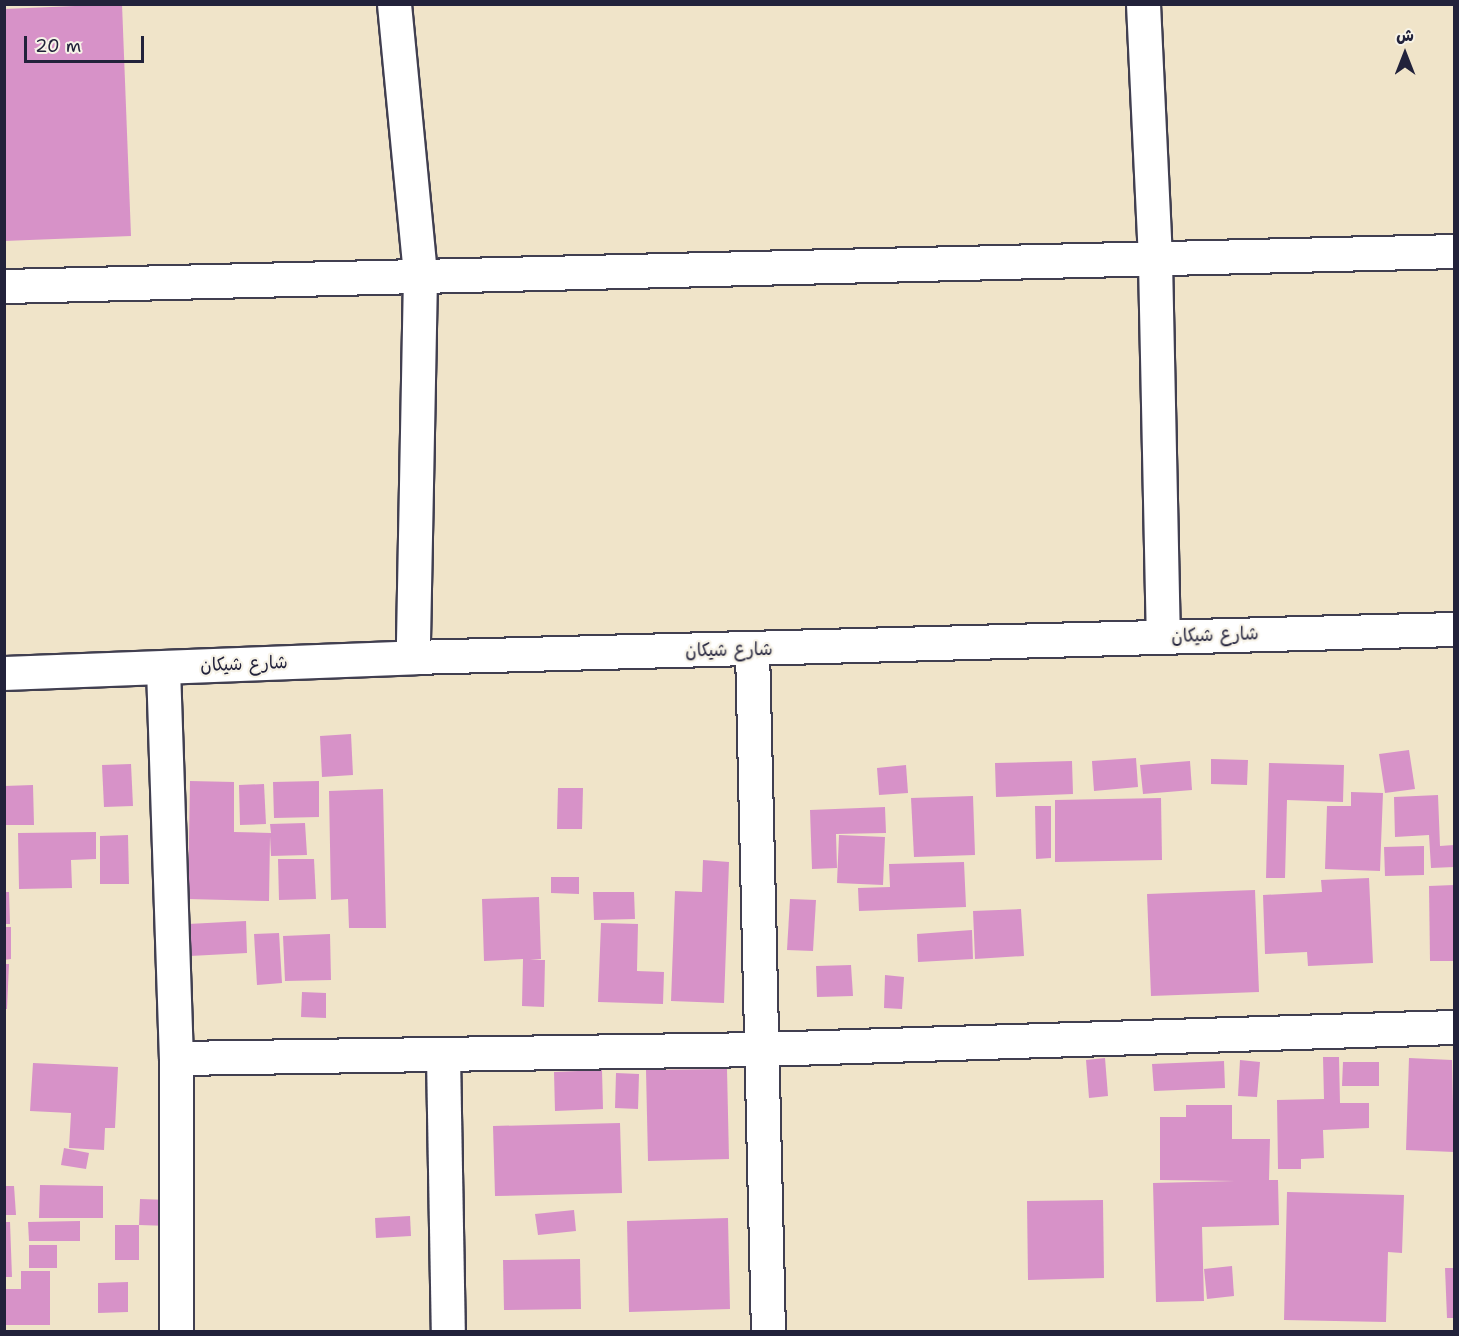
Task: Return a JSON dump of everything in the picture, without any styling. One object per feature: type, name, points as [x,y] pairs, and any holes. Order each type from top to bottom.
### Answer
[{"type":"street","points":[[394,4],[420,276],[413,657]]},
{"type":"street","points":[[1143,4],[1155,261],[1163,637]]},
{"type":"street","points":[[4,286],[1155,261],[1455,251]]},
{"type":"street","name":"شارع شيكان","points":[[4,673],[413,657],[1455,629]]},
{"type":"street","points":[[752,649],[768,1332]]},
{"type":"street","points":[[163,668],[176,1059],[176,1332]]},
{"type":"street","points":[[176,1059],[760,1049],[1455,1027]]},
{"type":"street","points":[[443,1054],[448,1332]]},
{"type":"building","points":[[122,4],[131,236],[4,241],[4,9]]},
{"type":"building","points":[[351,734],[353,775],[322,777],[320,736]]},
{"type":"building","points":[[1409,750],[1415,789],[1385,793],[1379,754]]},
{"type":"building","points":[[1136,758],[1138,787],[1094,791],[1092,761]]},
{"type":"building","points":[[1211,759],[1248,760],[1247,785],[1211,784]]},
{"type":"building","points":[[1072,761],[1073,794],[996,797],[995,763]]},
{"type":"building","points":[[1190,761],[1192,790],[1143,794],[1140,765]]},
{"type":"building","points":[[1269,763],[1344,765],[1343,802],[1287,800],[1285,878],[1266,878]]},
{"type":"building","points":[[131,764],[133,806],[104,807],[102,765]]},
{"type":"building","points":[[906,765],[908,793],[879,795],[877,768]]},
{"type":"building","points":[[190,781],[234,782],[234,832],[271,833],[270,824],[305,823],[307,855],[271,856],[270,836],[269,901],[188,899]]},
{"type":"building","points":[[319,781],[319,817],[274,818],[273,782]]},
{"type":"building","points":[[264,784],[266,824],[240,825],[239,785]]},
{"type":"building","points":[[33,785],[34,825],[4,825],[4,786]]},
{"type":"building","points":[[558,788],[583,788],[582,829],[557,829]]},
{"type":"building","points":[[383,789],[386,928],[349,928],[348,899],[331,900],[329,791]]},
{"type":"building","points":[[1351,792],[1383,793],[1380,871],[1325,869],[1327,806],[1351,806]]},
{"type":"building","points":[[1438,795],[1440,846],[1454,845],[1454,867],[1431,868],[1429,835],[1395,837],[1394,797]]},
{"type":"building","points":[[973,796],[975,855],[914,857],[911,798]]},
{"type":"building","points":[[1161,798],[1162,860],[1055,862],[1055,800]]},
{"type":"building","points":[[1035,806],[1051,806],[1051,858],[1036,859]]},
{"type":"building","points":[[885,807],[886,833],[836,834],[837,868],[812,869],[810,810]]},
{"type":"building","points":[[96,832],[96,859],[71,860],[72,888],[19,889],[18,833]]},
{"type":"building","points":[[128,835],[129,884],[100,884],[100,836]]},
{"type":"building","points":[[839,835],[885,837],[883,885],[837,883]]},
{"type":"building","points":[[1424,846],[1424,875],[1385,876],[1384,847]]},
{"type":"building","points":[[278,859],[314,859],[316,899],[279,900]]},
{"type":"building","points":[[703,860],[729,862],[724,1003],[671,1001],[675,891],[702,892]]},
{"type":"building","points":[[964,862],[966,907],[859,911],[858,888],[890,887],[889,864]]},
{"type":"building","points":[[551,877],[579,877],[579,894],[551,893]]},
{"type":"building","points":[[1369,878],[1373,963],[1308,966],[1307,952],[1265,954],[1263,895],[1322,892],[1321,880]]},
{"type":"building","points":[[1454,885],[1454,961],[1430,961],[1429,886]]},
{"type":"building","points":[[1255,890],[1259,992],[1151,996],[1147,894]]},
{"type":"building","points":[[4,892],[9,892],[10,924],[4,924]]},
{"type":"building","points":[[593,892],[634,892],[635,919],[594,920]]},
{"type":"building","points":[[539,897],[541,959],[530,960],[545,960],[544,1007],[522,1006],[523,959],[484,961],[482,899]]},
{"type":"building","points":[[790,899],[816,900],[813,951],[787,950]]},
{"type":"building","points":[[1021,909],[1024,956],[975,959],[973,911]]},
{"type":"building","points":[[246,921],[247,953],[190,956],[188,924]]},
{"type":"building","points":[[601,923],[638,924],[637,971],[664,972],[663,1004],[598,1002]]},
{"type":"building","points":[[4,927],[11,927],[11,959],[4,960]]},
{"type":"building","points":[[972,930],[973,959],[918,962],[917,934]]},
{"type":"building","points":[[279,933],[282,983],[257,985],[254,934]]},
{"type":"building","points":[[330,934],[331,980],[285,981],[283,936]]},
{"type":"building","points":[[4,964],[9,964],[7,1009],[4,1009]]},
{"type":"building","points":[[851,965],[853,996],[817,997],[816,966]]},
{"type":"building","points":[[885,975],[904,977],[902,1009],[884,1008]]},
{"type":"building","points":[[302,992],[326,993],[326,1018],[301,1017]]},
{"type":"building","points":[[1323,1057],[1339,1057],[1340,1103],[1369,1103],[1369,1128],[1323,1130],[1324,1158],[1301,1159],[1301,1169],[1278,1169],[1277,1100],[1324,1099]]},
{"type":"building","points":[[1105,1058],[1108,1096],[1089,1098],[1086,1060]]},
{"type":"building","points":[[1409,1058],[1452,1060],[1454,1152],[1406,1150]]},
{"type":"building","points":[[1240,1060],[1260,1062],[1257,1097],[1238,1096]]},
{"type":"building","points":[[1224,1061],[1225,1088],[1154,1091],[1152,1064]]},
{"type":"building","points":[[1343,1062],[1379,1062],[1379,1086],[1342,1086]]},
{"type":"building","points":[[33,1063],[118,1067],[115,1128],[105,1128],[104,1150],[69,1148],[71,1113],[30,1111]]},
{"type":"building","points":[[727,1069],[729,1159],[648,1161],[646,1070]]},
{"type":"building","points":[[602,1070],[603,1109],[555,1111],[554,1072]]},
{"type":"building","points":[[616,1073],[639,1074],[638,1109],[615,1108]]},
{"type":"building","points":[[1186,1105],[1232,1105],[1232,1139],[1270,1139],[1269,1180],[1278,1180],[1279,1225],[1202,1227],[1204,1301],[1156,1302],[1153,1183],[1235,1181],[1160,1180],[1160,1117],[1186,1117]]},
{"type":"building","points":[[620,1123],[622,1193],[495,1196],[493,1126]]},
{"type":"building","points":[[64,1148],[89,1153],[86,1169],[61,1165]]},
{"type":"building","points":[[40,1185],[103,1186],[103,1218],[39,1218]]},
{"type":"building","points":[[4,1186],[14,1186],[16,1215],[4,1215]]},
{"type":"building","points":[[1287,1192],[1404,1195],[1402,1253],[1388,1252],[1386,1322],[1284,1320]]},
{"type":"building","points":[[140,1199],[170,1200],[170,1226],[139,1225]]},
{"type":"building","points":[[1103,1200],[1104,1278],[1028,1280],[1027,1201]]},
{"type":"building","points":[[574,1210],[576,1231],[538,1235],[535,1214]]},
{"type":"building","points":[[410,1216],[411,1236],[376,1238],[375,1218]]},
{"type":"building","points":[[728,1218],[730,1309],[629,1312],[627,1221]]},
{"type":"building","points":[[80,1221],[80,1241],[29,1241],[28,1222]]},
{"type":"building","points":[[4,1222],[10,1222],[12,1277],[4,1277]]},
{"type":"building","points":[[115,1225],[139,1225],[139,1260],[115,1260]]},
{"type":"building","points":[[29,1245],[57,1245],[57,1268],[29,1268]]},
{"type":"building","points":[[580,1259],[581,1309],[504,1310],[503,1260]]},
{"type":"building","points":[[1232,1266],[1234,1296],[1207,1299],[1204,1269]]},
{"type":"building","points":[[1445,1268],[1454,1268],[1454,1318],[1447,1318]]},
{"type":"building","points":[[21,1271],[50,1271],[50,1325],[4,1325],[4,1289],[21,1289]]},
{"type":"building","points":[[128,1282],[128,1312],[98,1313],[98,1283]]}]
